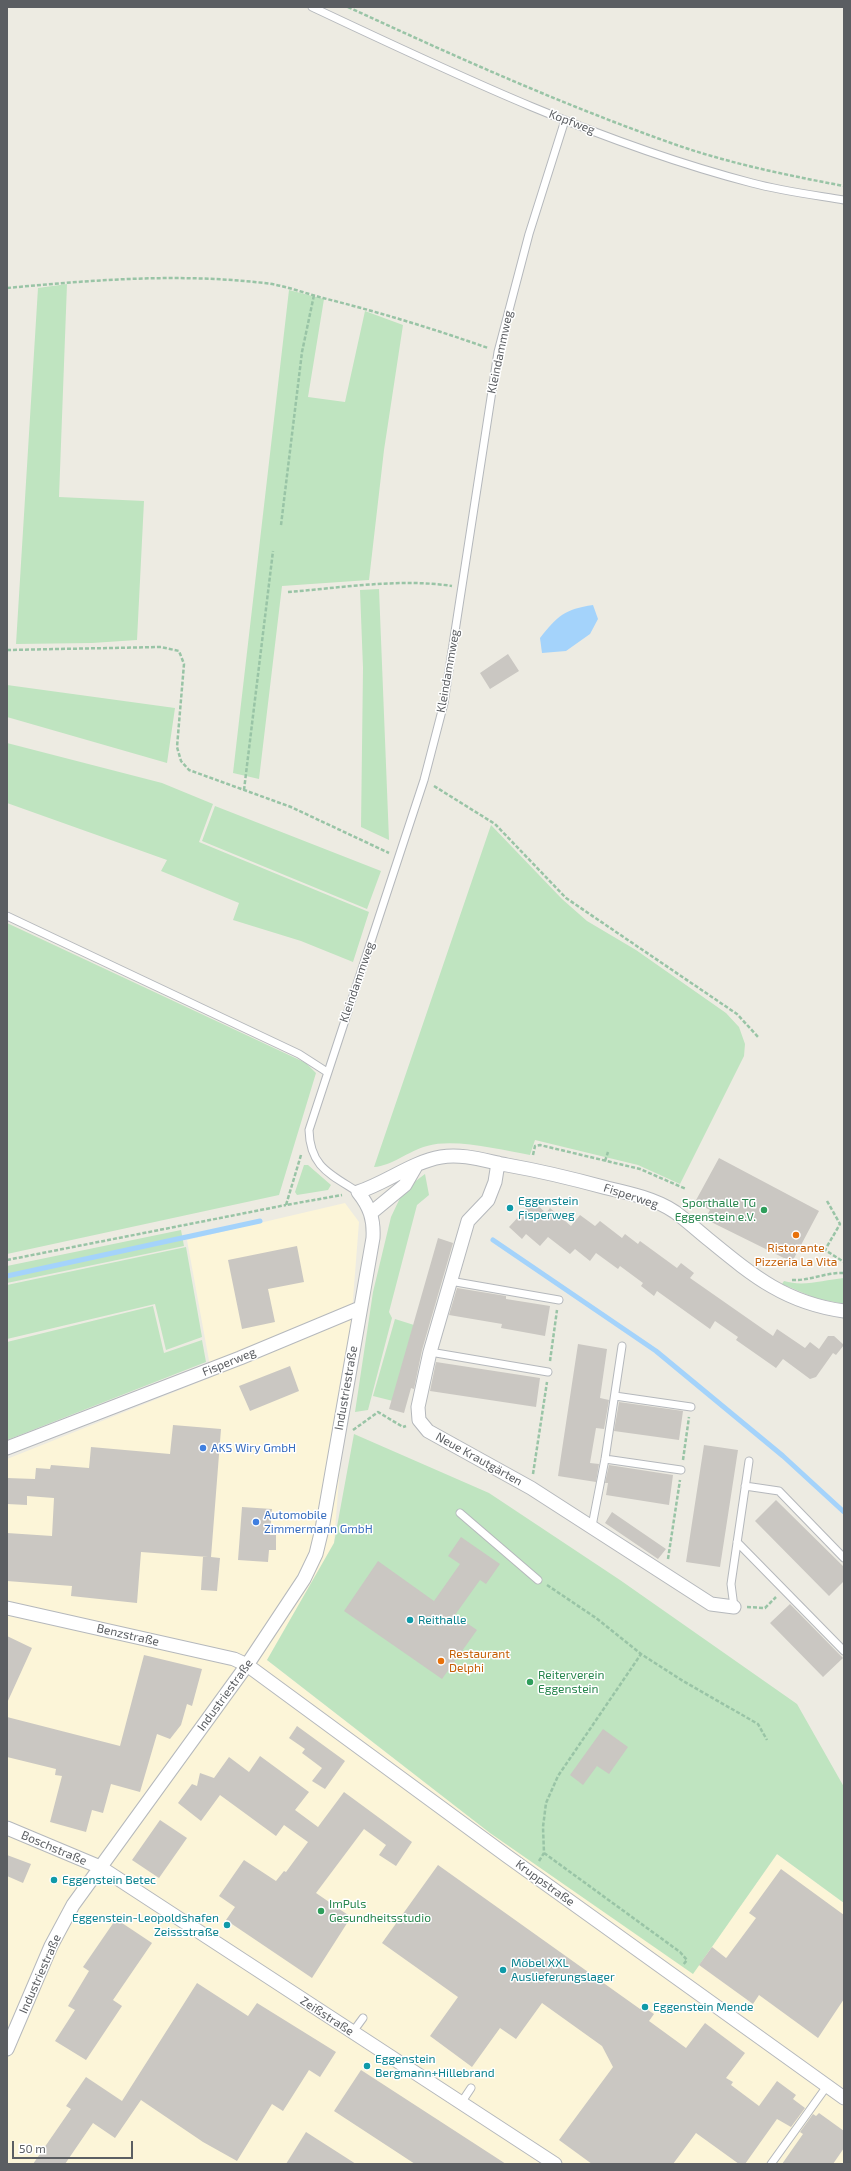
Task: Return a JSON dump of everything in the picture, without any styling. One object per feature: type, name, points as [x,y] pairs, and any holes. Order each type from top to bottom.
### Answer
[{"type":"street","name":"Fisperweg","points":[[358,1192],[428,1160],[442,1156],[460,1156],[529,1169],[629,1193],[656,1202],[674,1212],[739,1264],[778,1291],[796,1300],[825,1309],[844,1311]]},
{"type":"street","points":[[419,1420],[418,1407],[430,1352],[468,1221],[488,1200],[495,1182],[498,1163]]},
{"type":"street","points":[[372,1213],[405,1185],[416,1166]]},
{"type":"street","points":[[358,1192],[367,1203],[372,1213],[373,1238],[360,1308]]},
{"type":"street","name":"Fisperweg","points":[[7,1448],[232,1361],[360,1308]]},
{"type":"street","name":"Industriestraße","points":[[7,2049],[11,2028],[69,1912],[247,1665],[304,1579],[316,1554],[338,1439],[360,1308]]},
{"type":"street","name":"Neue Krautgärten","points":[[419,1420],[428,1431],[531,1488],[711,1604],[734,1607]]},
{"type":"street","name":"Benzstraße","points":[[7,1608],[234,1659],[247,1665]]},
{"type":"street","name":"Kruppstraße","points":[[247,1665],[844,2098]]},
{"type":"street","name":"Boschstraße","points":[[7,1828],[100,1867]]},
{"type":"street","name":"Zeißstraße","points":[[100,1867],[352,2033],[555,2164]]},
{"type":"lane","name":"Kopfweg","points":[[312,7],[400,48],[565,120],[676,161],[745,181],[844,200]]},
{"type":"lane","name":"Kleindammweg","points":[[358,1192],[331,1174],[315,1160],[309,1146],[309,1130],[424,780],[444,703],[498,352],[529,234],[565,120]]},
{"type":"lane","points":[[7,916],[298,1054],[327,1072]]},
{"type":"lane","points":[[450,1281],[559,1300]]},
{"type":"lane","points":[[592,1526],[605,1460],[622,1346]]},
{"type":"lane","points":[[430,1352],[548,1372]]},
{"type":"lane","points":[[615,1396],[691,1407]]},
{"type":"lane","points":[[605,1460],[681,1470]]},
{"type":"lane","points":[[734,1607],[732,1584],[749,1461]]},
{"type":"lane","points":[[745,1486],[779,1491],[844,1558]]},
{"type":"lane","points":[[460,1513],[538,1580]]},
{"type":"lane","points":[[737,1542],[844,1651]]},
{"type":"lane","points":[[352,2033],[363,2018]]},
{"type":"lane","points":[[771,2164],[827,2086]]},
{"type":"lane","points":[[461,2103],[471,2088]]},
{"type":"path","points":[[348,7],[573,106],[672,144],[743,165],[844,186]]},
{"type":"path","points":[[7,288],[87,281],[180,277],[266,283],[314,295],[435,330],[498,352]]},
{"type":"path","points":[[281,525],[302,352],[314,295]]},
{"type":"path","points":[[244,790],[273,551]]},
{"type":"path","points":[[288,592],[404,584],[436,584],[462,588]]},
{"type":"path","points":[[7,650],[161,647],[179,651],[184,664],[177,747],[180,761],[189,770],[291,807],[399,857]]},
{"type":"path","points":[[424,780],[495,824],[566,898],[738,1014],[759,1038]]},
{"type":"path","points":[[529,1169],[535,1146],[540,1145],[640,1169],[686,1189]]},
{"type":"path","points":[[286,1205],[302,1152]]},
{"type":"path","points":[[605,1161],[608,1152]]},
{"type":"path","points":[[7,1260],[358,1192]]},
{"type":"path","points":[[827,1201],[840,1224],[825,1250],[844,1262]]},
{"type":"path","points":[[790,1280],[804,1280],[830,1273],[844,1273]]},
{"type":"path","points":[[531,1488],[559,1300]]},
{"type":"path","points":[[665,1575],[691,1407]]},
{"type":"path","points":[[338,1439],[364,1424],[378,1412],[403,1428],[419,1420]]},
{"type":"path","points":[[538,1580],[596,1618],[641,1654],[683,1681],[758,1724],[767,1740]]},
{"type":"path","points":[[734,1607],[765,1608],[783,1589]]},
{"type":"path","points":[[532,1873],[544,1853],[543,1827],[546,1803],[558,1776],[641,1654]]},
{"type":"path","points":[[544,1853],[680,1952]]},
{"type":"shaded area","points":[[345,1203],[359,1222],[334,1543],[267,1660],[490,1833],[693,1973],[777,1854],[844,1903],[844,2164],[7,2164],[7,1459],[212,1377],[187,1240]]},
{"type":"green space","points":[[67,284],[59,497],[144,501],[137,640],[92,643],[16,644],[38,288]]},
{"type":"green space","points":[[289,290],[324,299],[308,397],[345,402],[365,311],[403,325],[384,450],[369,580],[282,586],[259,779],[233,773]]},
{"type":"green space","points":[[379,589],[389,840],[361,827],[363,668],[360,590]]},
{"type":"green space","points":[[7,685],[175,708],[167,763],[7,717]]},
{"type":"green space","points":[[7,743],[162,783],[213,804],[199,842],[369,912],[353,962],[301,941],[233,920],[239,903],[161,871],[167,860],[7,803]]},
{"type":"green space","points":[[215,806],[381,871],[367,909],[202,841]]},
{"type":"green space","points":[[491,825],[562,899],[587,921],[636,950],[726,1013],[739,1027],[745,1044],[744,1056],[680,1184],[638,1165],[535,1140],[530,1155],[464,1144],[438,1144],[420,1148],[387,1164],[374,1167]]},
{"type":"green space","points":[[7,923],[306,1063],[316,1073],[279,1195],[7,1254]]},
{"type":"green space","points":[[304,1165],[308,1165],[331,1185],[328,1190],[297,1195],[295,1192]]},
{"type":"green space","points":[[425,1174],[429,1195],[417,1205],[389,1312],[392,1318],[368,1410],[355,1412],[373,1292],[391,1217],[400,1198],[413,1183]]},
{"type":"green space","points":[[181,1230],[184,1246],[7,1283],[7,1266]]},
{"type":"green space","points":[[186,1247],[202,1337],[166,1350],[155,1304],[7,1339],[7,1285]]},
{"type":"green space","points":[[844,1278],[844,1304],[815,1298],[782,1284],[784,1281],[791,1283],[806,1283]]},
{"type":"green space","points":[[153,1306],[164,1353],[202,1340],[206,1362],[7,1440],[7,1342]]},
{"type":"green space","points":[[395,1319],[414,1325],[393,1401],[373,1396]]},
{"type":"green space","name":"Reiterverein Eggenstein","points":[[354,1434],[489,1493],[620,1580],[797,1704],[844,1787],[844,1903],[777,1854],[693,1974],[490,1833],[267,1660],[334,1543]]},
{"type":"water","points":[[593,605],[598,619],[590,634],[566,651],[542,653],[540,638],[557,619],[568,611]]},
{"type":"building","points":[[508,654],[519,671],[490,689],[480,673]]},
{"type":"building","name":"Sporthalle TG Eggenstein e.V.","points":[[719,1158],[819,1211],[792,1262],[705,1219],[710,1210],[695,1202]]},
{"type":"building","points":[[533,1201],[546,1213],[550,1208],[571,1226],[580,1215],[595,1226],[600,1221],[622,1238],[625,1234],[638,1244],[640,1241],[677,1268],[681,1263],[694,1273],[690,1278],[773,1336],[777,1329],[805,1348],[810,1342],[819,1349],[828,1336],[834,1336],[844,1345],[836,1355],[833,1353],[816,1377],[810,1379],[783,1359],[776,1368],[736,1340],[738,1337],[715,1321],[710,1329],[657,1291],[654,1296],[641,1286],[643,1283],[620,1266],[618,1269],[596,1253],[590,1261],[575,1249],[570,1254],[548,1237],[540,1246],[526,1234],[522,1239],[509,1227]]},
{"type":"building","points":[[438,1238],[453,1243],[422,1350],[414,1389],[411,1388],[404,1413],[389,1409]]},
{"type":"building","points":[[297,1246],[304,1282],[268,1289],[275,1322],[242,1329],[228,1260]]},
{"type":"building","points":[[457,1288],[506,1296],[506,1299],[550,1306],[545,1336],[501,1328],[502,1324],[449,1315]]},
{"type":"building","points":[[578,1344],[607,1349],[600,1398],[609,1400],[604,1429],[596,1428],[590,1463],[599,1464],[596,1482],[558,1476]]},
{"type":"building","points":[[436,1362],[540,1378],[536,1407],[430,1391]]},
{"type":"building","points":[[290,1366],[299,1391],[250,1411],[239,1386]]},
{"type":"building","points":[[619,1402],[683,1411],[679,1440],[614,1431]]},
{"type":"building","points":[[173,1425],[221,1429],[211,1557],[220,1558],[217,1591],[201,1590],[203,1557],[208,1557],[141,1552],[137,1603],[71,1596],[72,1586],[7,1581],[7,1533],[52,1536],[54,1498],[27,1496],[27,1505],[7,1504],[7,1478],[35,1479],[36,1468],[50,1469],[51,1465],[89,1468],[91,1447],[170,1454]]},
{"type":"building","points":[[704,1445],[738,1450],[720,1567],[686,1562]]},
{"type":"building","points":[[609,1465],[673,1475],[669,1505],[606,1495],[608,1483],[605,1483]]},
{"type":"building","points":[[776,1500],[844,1567],[844,1581],[829,1596],[755,1521]]},
{"type":"building","name":"Automobile Zimmermann GmbH","points":[[242,1507],[272,1509],[270,1535],[276,1535],[276,1550],[269,1550],[268,1562],[238,1560]]},
{"type":"building","points":[[612,1512],[666,1549],[658,1559],[605,1523]]},
{"type":"building","name":"Reithalle","points":[[461,1537],[500,1564],[486,1584],[480,1580],[455,1615],[477,1630],[442,1679],[344,1611],[378,1561],[434,1601],[460,1564],[448,1556]]},
{"type":"building","points":[[790,1604],[843,1658],[823,1677],[770,1623]]},
{"type":"building","points":[[7,1636],[32,1648],[7,1703]]},
{"type":"building","points":[[144,1655],[202,1669],[192,1706],[187,1704],[181,1725],[170,1739],[157,1734],[140,1792],[111,1784],[103,1813],[92,1810],[86,1832],[50,1822],[62,1776],[55,1775],[56,1769],[7,1757],[7,1717],[120,1746]]},
{"type":"building","points":[[297,1726],[345,1761],[325,1789],[312,1781],[322,1768],[302,1753],[305,1749],[289,1738]]},
{"type":"building","points":[[603,1729],[628,1747],[609,1774],[597,1766],[583,1785],[570,1775]]},
{"type":"building","points":[[260,1756],[309,1792],[295,1810],[318,1827],[344,1792],[412,1842],[396,1866],[379,1855],[386,1845],[364,1829],[316,1893],[351,1917],[312,1978],[226,1920],[235,1907],[219,1896],[244,1860],[276,1881],[284,1871],[286,1872],[308,1842],[284,1825],[276,1836],[220,1795],[201,1821],[178,1803],[192,1784],[197,1786],[200,1773],[214,1778],[229,1757],[249,1772]]},
{"type":"building","points":[[160,1820],[187,1838],[159,1878],[132,1860]]},
{"type":"building","points":[[7,1855],[31,1864],[23,1883],[7,1876]]},
{"type":"building","points":[[438,1865],[640,2009],[642,2006],[654,2014],[649,2021],[686,2048],[705,2023],[745,2053],[726,2078],[733,2082],[731,2085],[759,2106],[777,2081],[796,2095],[793,2099],[805,2108],[791,2127],[777,2119],[745,2164],[739,2164],[696,2133],[673,2164],[592,2164],[559,2140],[613,2067],[602,2046],[542,2003],[516,2039],[500,2028],[472,2067],[430,2036],[458,1997],[382,1943]]},
{"type":"building","points":[[781,1869],[844,1915],[844,1999],[818,2038],[759,1995],[753,2004],[699,1965],[712,1947],[726,1958],[727,1957],[756,1918],[749,1913]]},
{"type":"building","points":[[116,1919],[152,1943],[113,2000],[122,2006],[86,2060],[55,2041],[75,2010],[68,2006],[89,1971],[83,1967]]},
{"type":"building","points":[[197,1983],[248,2016],[257,2003],[336,2052],[320,2077],[309,2070],[283,2111],[272,2104],[237,2161],[203,2142],[141,2100],[115,2138],[93,2123],[65,2164],[33,2164],[71,2109],[66,2106],[86,2077],[122,2101]]},
{"type":"building","points":[[361,2070],[506,2164],[415,2164],[334,2111]]},
{"type":"building","points":[[819,2113],[844,2131],[844,2148],[833,2164],[782,2164],[803,2134],[800,2132],[813,2114],[816,2116]]},
{"type":"building","points":[[306,2132],[356,2164],[286,2164]]},
{"type":"waterway","points":[[7,1276],[260,1221]]},
{"type":"waterway","points":[[493,1240],[656,1351],[783,1456],[844,1512]]},
{"type":"place","name":"Eggenstein Fisperweg","points":[[510,1208]]},
{"type":"place","name":"Sporthalle TG Eggenstein e.V.","points":[[764,1210]]},
{"type":"place","name":"Ristorante Pizzeria La Vita","points":[[796,1235]]},
{"type":"place","name":"AKS Wiry GmbH","points":[[203,1448]]},
{"type":"place","name":"Automobile Zimmermann GmbH","points":[[256,1522]]},
{"type":"place","name":"Reithalle","points":[[410,1620]]},
{"type":"place","name":"Restaurant Delphi","points":[[441,1661]]},
{"type":"place","name":"Reiterverein Eggenstein","points":[[530,1682]]},
{"type":"place","name":"Eggenstein Betec","points":[[54,1880]]},
{"type":"place","name":"ImPuls Gesundheitsstudio","points":[[321,1911]]},
{"type":"place","name":"Eggenstein-Leopoldshafen Zeissstraße","points":[[227,1925]]},
{"type":"place","name":"Möbel XXL Auslieferungslager","points":[[503,1970]]},
{"type":"place","name":"Eggenstein Mende","points":[[645,2007]]},
{"type":"place","name":"Eggenstein Bergmann+Hillebrand","points":[[367,2066]]}]
